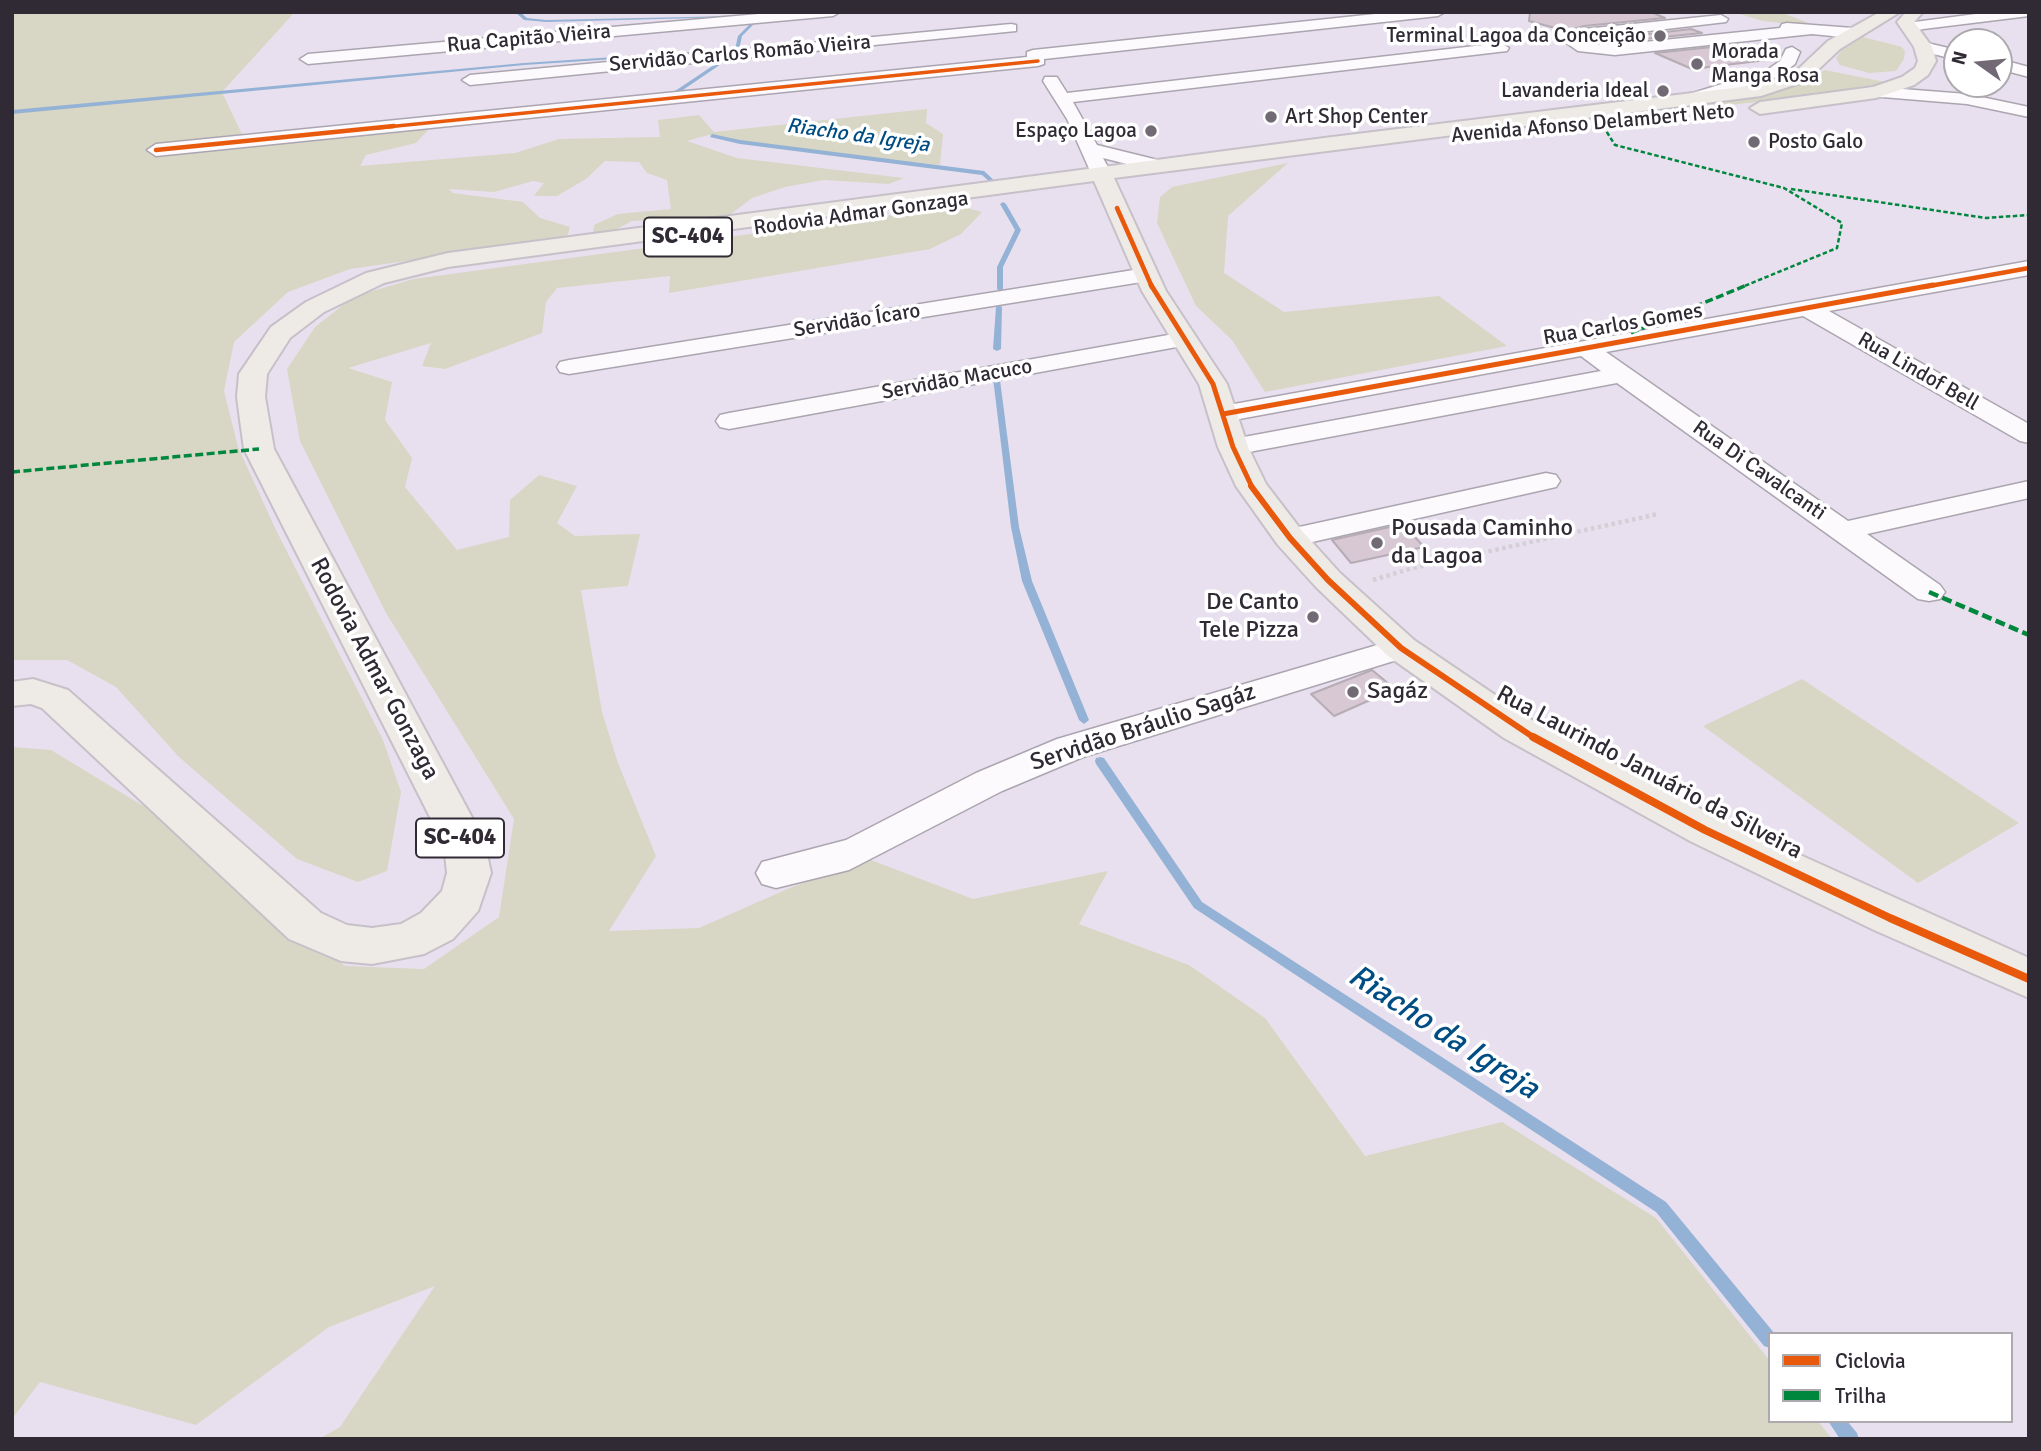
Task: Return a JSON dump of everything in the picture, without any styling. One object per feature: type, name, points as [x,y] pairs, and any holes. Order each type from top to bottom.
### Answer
[{"type":"main road","name":"Avenida Afonso Delambert Neto","points":[[1602,118],[1783,84],[1800,77],[1834,45],[1892,12]]},
{"type":"main road","points":[[1853,33],[1900,29],[1923,47],[1927,61],[1915,76],[1865,75]]},
{"type":"main road","points":[[1817,62],[1838,69]]},
{"type":"main road","name":"Avenida Afonso Delambert Neto","points":[[1118,189],[1163,169],[1602,118],[1876,92],[1915,76]]},
{"type":"main road","points":[[1118,189],[1163,169]]},
{"type":"main road","name":"Rodovia Admar Gonzaga","points":[[328,299],[410,274],[1051,188],[1089,196],[1118,189]]},
{"type":"main road","name":"Rodovia Admar Gonzaga","points":[[12,694],[33,691],[55,699],[305,926],[341,943],[372,946],[408,941],[437,926],[462,899],[469,873],[454,822],[259,449],[251,397],[253,374],[280,333],[328,299],[375,278],[431,262],[1118,189]]},
{"type":"main road","name":"Rua Laurindo Januário da Silveira","points":[[1118,189],[1146,275],[1206,369],[1251,486],[1290,538],[1339,590],[1402,648],[1518,729],[1672,813],[1843,897],[2029,979]]},
{"type":"street","name":"Rua Capitão Vieira","points":[[309,59],[833,12]]},
{"type":"street","points":[[998,12],[1063,98],[1090,149],[1118,189]]},
{"type":"street","points":[[156,150],[1025,46],[1438,12]]},
{"type":"street","points":[[1900,29],[2029,12]]},
{"type":"street","points":[[1817,62],[1792,52],[1730,19],[1615,50],[1584,48],[1570,40],[1584,34],[1730,19],[1853,33]]},
{"type":"street","name":"Servidão Carlos Romão Vieira","points":[[470,80],[1025,46]]},
{"type":"street","points":[[1923,47],[1943,52]]},
{"type":"street","points":[[1063,98],[1501,48]]},
{"type":"street","points":[[1686,101],[1773,73],[1787,64],[1792,52]]},
{"type":"street","points":[[1876,92],[1967,99],[2029,112]]},
{"type":"street","points":[[1090,149],[1163,169]]},
{"type":"street","points":[[2018,270],[2029,282]]},
{"type":"street","name":"Rua Carlos Gomes","points":[[1228,430],[1588,350],[2018,270]]},
{"type":"street","name":"Servidão Ícaro","points":[[569,367],[1146,275]]},
{"type":"street","name":"Rua Lindof Bell","points":[[1808,309],[2029,435]]},
{"type":"street","name":"Servidão Macuco","points":[[729,421],[1185,339]]},
{"type":"street","name":"Rua Di Cavalcanti","points":[[1588,350],[1929,592]]},
{"type":"street","name":"Rua Carlos Gomes","points":[[1228,430],[1623,374]]},
{"type":"street","points":[[1290,538],[1546,481]]},
{"type":"street","points":[[1844,531],[2029,489]]},
{"type":"street","name":"Servidão Bráulio Sagáz","points":[[776,873],[835,860],[860,850],[989,782],[1070,748],[1402,648]]},
{"type":"path","points":[[1339,590],[1413,568],[1658,514]]},
{"type":"shaded area","points":[[12,12],[295,12],[222,92],[246,143],[430,128],[416,143],[366,155],[360,166],[515,153],[559,139],[660,137],[658,120],[699,115],[714,132],[927,109],[926,123],[943,134],[940,165],[738,143],[708,135],[687,141],[737,158],[904,178],[889,184],[824,180],[785,187],[752,198],[731,214],[707,220],[657,229],[651,220],[632,221],[613,231],[593,233],[594,225],[618,214],[671,209],[667,180],[647,173],[639,162],[605,161],[586,179],[557,196],[534,196],[544,183],[533,181],[494,192],[449,189],[453,193],[523,202],[540,218],[570,227],[567,238],[350,269],[288,292],[234,342],[224,391],[238,447],[276,530],[383,740],[401,792],[387,871],[358,882],[297,859],[179,757],[116,687],[67,660],[12,660]]},
{"type":"shaded area","points":[[1733,12],[1780,12],[1819,27],[1763,21]]},
{"type":"shaded area","points":[[1863,37],[1902,47],[1905,51],[1904,59],[1896,71],[1869,73],[1840,65],[1836,58],[1842,50]]},
{"type":"shaded area","points":[[1825,70],[1885,82],[1838,94],[1698,108],[1773,93],[1800,84]]},
{"type":"shaded area","points":[[1288,163],[1228,216],[1224,273],[1284,312],[1439,296],[1507,346],[1265,392],[1232,340],[1196,306],[1157,223],[1160,197],[1172,187]]},
{"type":"shaded area","points":[[960,206],[982,212],[961,234],[930,249],[669,293],[670,276],[557,288],[546,302],[542,333],[445,369],[422,366],[431,343],[348,368],[392,382],[385,420],[412,458],[405,487],[457,550],[509,537],[510,500],[539,475],[577,486],[557,523],[575,536],[640,534],[628,586],[581,590],[602,712],[618,763],[656,856],[609,931],[699,928],[792,887],[871,860],[973,899],[1108,871],[1079,924],[1189,965],[1265,1018],[1365,1156],[1502,1122],[1656,1218],[1768,1358],[1768,1423],[1820,1423],[1832,1439],[319,1439],[340,1427],[435,1286],[329,1327],[196,1425],[40,1382],[12,1419],[12,747],[51,750],[145,807],[345,966],[424,969],[499,917],[514,819],[386,613],[300,441],[287,369],[315,327],[353,297],[413,279]]},
{"type":"shaded area","points":[[1802,679],[2019,823],[1918,883],[1703,726]]},
{"type":"building","points":[[1530,12],[1651,12],[1665,18],[1584,26],[1566,31],[1529,21]]},
{"type":"building","points":[[1691,29],[1702,33],[1615,42],[1596,40]]},
{"type":"building","points":[[1731,45],[1767,60],[1692,69],[1655,53]]},
{"type":"building","name":"Pousada Caminho da Lagoa","points":[[1403,524],[1424,547],[1351,563],[1332,540]]},
{"type":"building","name":"Sagáz","points":[[1372,670],[1395,689],[1334,716],[1311,694]]},
{"type":"waterway","points":[[517,12],[526,19],[546,21],[734,17]]},
{"type":"waterway","points":[[12,112],[524,64],[737,50],[740,36],[759,17],[756,12]]},
{"type":"waterway","name":"Riacho da Igreja","points":[[672,95],[728,58]]},
{"type":"waterway","name":"Riacho da Igreja","points":[[712,136],[740,142],[984,173],[994,183]]},
{"type":"waterway","name":"Riacho da Igreja","points":[[1000,289],[1000,267],[1018,230],[1003,204]]},
{"type":"waterway","name":"Riacho da Igreja","points":[[997,349],[999,307]]},
{"type":"waterway","name":"Riacho da Igreja","points":[[996,380],[1015,527],[1027,581],[1084,720]]},
{"type":"waterway","name":"Riacho da Igreja","points":[[1100,761],[1198,905],[1661,1207],[1768,1338]]},
{"type":"waterway","name":"Riacho da Igreja","points":[[1838,1423],[1851,1439]]},
{"type":"marked path","points":[[1603,126],[1615,145],[1784,188],[1842,223],[1837,248],[1631,333]]},
{"type":"marked path","points":[[1791,189],[1986,218],[2029,215]]},
{"type":"marked path","points":[[12,472],[259,449]]},
{"type":"marked path","points":[[1929,592],[2029,635]]},
{"type":"cycle path","points":[[156,150],[1038,61]]},
{"type":"cycle path","points":[[1117,208],[1154,291],[1213,384],[1233,447],[1251,486],[1290,538],[1328,580],[1401,648],[1518,729],[1705,830],[1890,918],[2029,979]]},
{"type":"cycle path","points":[[1223,414],[2029,268]]},
{"type":"place","name":"Terminal Lagoa da Conceição","points":[[1660,36]]},
{"type":"place","name":"Morada Manga Rosa","points":[[1697,64]]},
{"type":"place","name":"Lavanderia Ideal","points":[[1663,91]]},
{"type":"place","name":"Art Shop Center","points":[[1271,117]]},
{"type":"place","name":"Espaço Lagoa","points":[[1151,131]]},
{"type":"place","name":"Posto Galo","points":[[1754,142]]},
{"type":"place","name":"Pousada Caminho da Lagoa","points":[[1377,543]]},
{"type":"place","name":"De Canto Tele Pizza","points":[[1313,617]]},
{"type":"place","name":"Sagáz","points":[[1353,692]]}]
